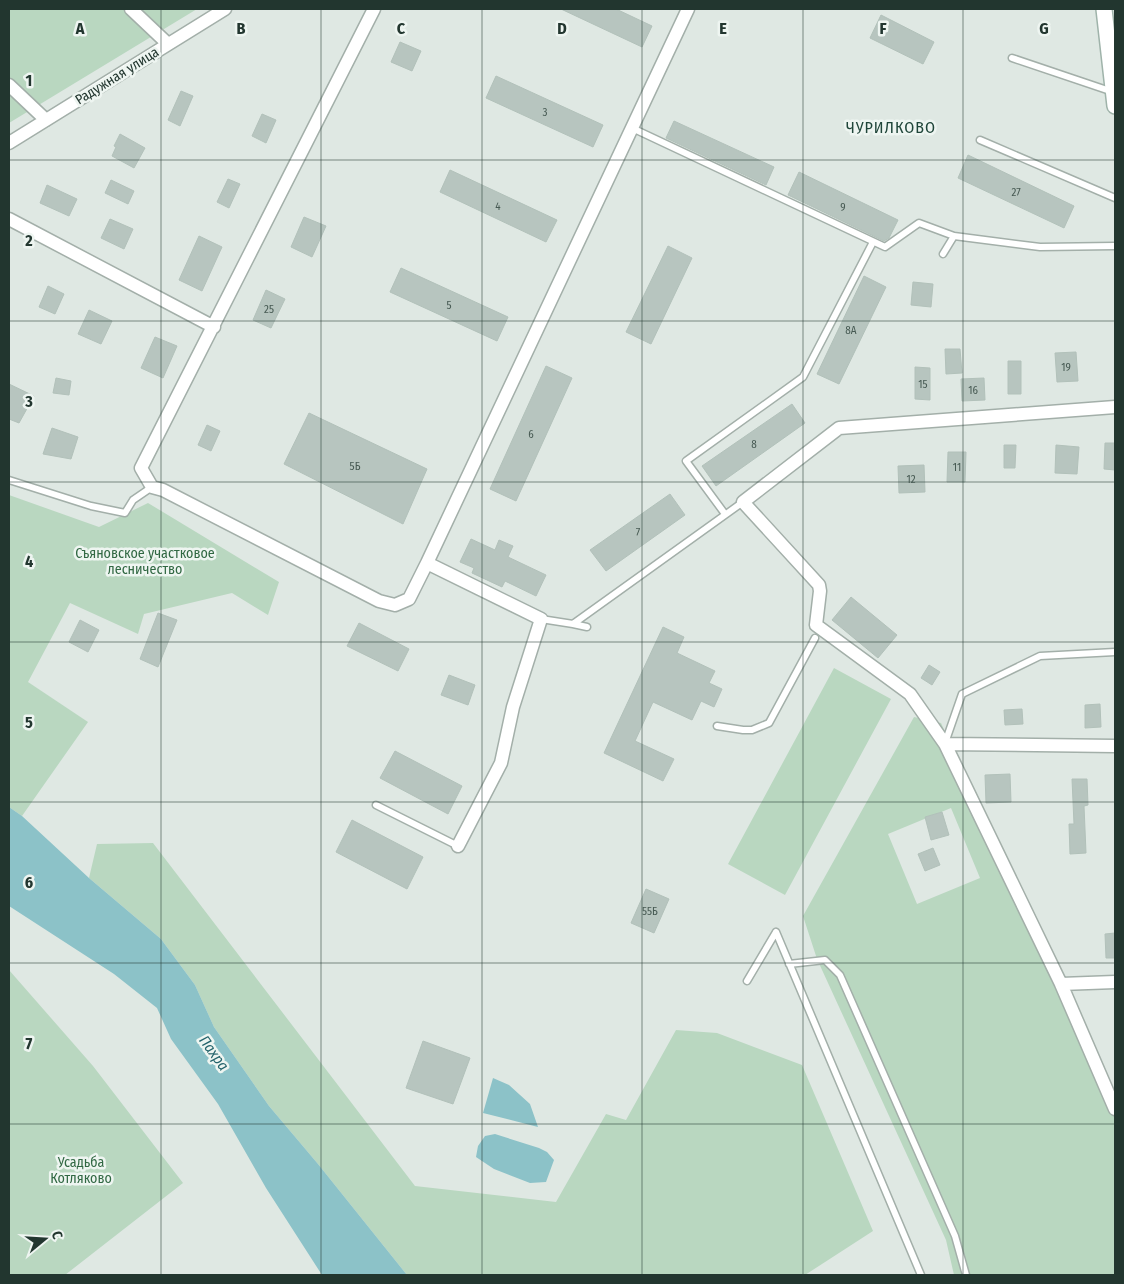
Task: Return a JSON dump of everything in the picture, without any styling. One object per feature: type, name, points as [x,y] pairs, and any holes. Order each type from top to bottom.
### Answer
[{"type":"street","points":[[131,9],[168,44]]},
{"type":"street","name":"Радужная улица","points":[[9,143],[225,9]]},
{"type":"street","points":[[374,9],[141,468],[152,487],[163,490],[379,601],[395,605],[409,599],[428,563],[688,9]]},
{"type":"street","points":[[1104,9],[1114,99]]},
{"type":"street","points":[[9,85],[46,120]]},
{"type":"street","points":[[9,219],[214,327]]},
{"type":"street","points":[[1115,407],[839,428],[743,502],[818,584],[820,591],[816,625],[910,694],[945,744],[1061,984],[1115,1109]]},
{"type":"street","points":[[428,563],[541,619],[513,707],[501,763],[458,846]]},
{"type":"street","points":[[945,744],[1115,746]]},
{"type":"street","points":[[1061,984],[1115,982]]},
{"type":"lane","points":[[1012,58],[1114,99]]},
{"type":"lane","points":[[632,128],[885,247],[919,223],[954,236],[1040,247],[1115,246]]},
{"type":"lane","points":[[980,140],[1115,198]]},
{"type":"lane","points":[[943,254],[954,236]]},
{"type":"lane","points":[[725,514],[686,461],[803,377],[873,242]]},
{"type":"lane","points":[[9,480],[91,506],[126,513],[133,500],[152,487]]},
{"type":"lane","points":[[573,624],[743,502]]},
{"type":"lane","points":[[541,619],[587,627]]},
{"type":"lane","points":[[717,726],[752,730],[769,722],[815,638]]},
{"type":"lane","points":[[945,744],[962,694],[1040,656],[1115,652]]},
{"type":"lane","points":[[376,805],[458,846]]},
{"type":"lane","points":[[747,981],[776,932],[921,1275]]},
{"type":"lane","points":[[790,964],[825,960],[840,975],[955,1236],[966,1275]]},
{"type":"green space","points":[[9,9],[197,9],[9,123]]},
{"type":"green space","name":"Съяновское участковое лесничество","points":[[9,495],[99,527],[148,503],[279,582],[268,615],[232,593],[144,614],[138,634],[70,603],[28,682],[88,722],[22,816],[9,807]]},
{"type":"green space","points":[[834,668],[891,699],[785,895],[728,864]]},
{"type":"green space","points":[[914,717],[941,723],[1115,1104],[1115,1275],[954,1275],[946,1240],[817,959],[803,916]],"holes":[[[951,808],[980,878],[917,904],[888,834]]]},
{"type":"green space","points":[[153,843],[415,1186],[556,1202],[606,1114],[626,1120],[676,1030],[717,1033],[802,1065],[873,1231],[805,1275],[407,1275],[269,1106],[214,1027],[195,985],[161,939],[89,878],[97,844]]},
{"type":"green space","name":"Усадьба Котляково","points":[[9,970],[93,1066],[183,1183],[65,1275],[9,1275]]},
{"type":"water","name":"Пахра","points":[[9,807],[22,816],[89,878],[161,939],[195,985],[214,1027],[269,1106],[407,1275],[322,1275],[266,1188],[218,1104],[171,1039],[157,1008],[114,974],[9,906]]},
{"type":"water","points":[[493,1078],[509,1085],[530,1104],[538,1127],[483,1113]]},
{"type":"water","points":[[495,1134],[547,1152],[554,1160],[546,1182],[530,1183],[494,1169],[476,1157],[478,1146],[485,1136]]},
{"type":"building","points":[[561,9],[616,9],[652,26],[642,47]]},
{"type":"building","points":[[881,15],[934,42],[923,64],[870,38]]},
{"type":"building","points":[[400,42],[421,51],[412,71],[391,62]]},
{"type":"building","points":[[496,76],[603,125],[593,147],[486,98]]},
{"type":"building","points":[[181,91],[193,96],[180,126],[168,120]]},
{"type":"building","points":[[262,114],[276,120],[266,143],[252,136]]},
{"type":"building","points":[[674,121],[774,167],[766,185],[666,138]]},
{"type":"building","points":[[120,134],[145,148],[134,168],[112,156],[116,147],[114,146]]},
{"type":"building","points":[[968,155],[1074,206],[1064,228],[958,178]]},
{"type":"building","points":[[450,170],[557,220],[546,242],[440,192]]},
{"type":"building","points":[[799,172],[898,220],[889,238],[884,241],[788,195]]},
{"type":"building","points":[[228,179],[240,184],[229,208],[217,202]]},
{"type":"building","points":[[111,180],[134,191],[128,204],[105,193]]},
{"type":"building","points":[[47,185],[77,199],[69,216],[40,203]]},
{"type":"building","points":[[304,217],[326,226],[312,257],[291,247]]},
{"type":"building","points":[[110,219],[133,229],[124,249],[101,238]]},
{"type":"building","points":[[199,236],[222,247],[202,291],[179,280]]},
{"type":"building","points":[[668,246],[692,258],[651,344],[626,332]]},
{"type":"building","points":[[401,268],[508,317],[497,341],[390,292]]},
{"type":"building","points":[[864,276],[886,287],[839,384],[817,374]]},
{"type":"building","points":[[913,282],[933,284],[931,307],[911,305]]},
{"type":"building","points":[[48,286],[64,294],[55,314],[39,307]]},
{"type":"building","points":[[266,290],[285,299],[271,328],[253,320]]},
{"type":"building","points":[[89,310],[112,321],[101,344],[78,334]]},
{"type":"building","points":[[155,337],[177,346],[163,378],[141,368]]},
{"type":"building","points":[[945,349],[960,349],[962,373],[946,374]]},
{"type":"building","points":[[1076,352],[1078,381],[1057,382],[1055,353]]},
{"type":"building","points":[[1008,361],[1021,361],[1021,394],[1008,394]]},
{"type":"building","points":[[546,366],[572,378],[516,501],[490,489]]},
{"type":"building","points":[[915,367],[930,368],[930,400],[915,399]]},
{"type":"building","points":[[56,378],[71,381],[69,395],[53,393]]},
{"type":"building","points":[[984,378],[985,400],[962,401],[961,379]]},
{"type":"building","points":[[9,384],[34,396],[19,423],[9,419]]},
{"type":"building","points":[[792,404],[805,423],[716,486],[702,466]]},
{"type":"building","points":[[309,413],[427,469],[403,524],[284,464]]},
{"type":"building","points":[[207,425],[220,431],[211,451],[198,445]]},
{"type":"building","points":[[52,428],[78,437],[71,459],[43,454]]},
{"type":"building","points":[[1105,443],[1115,443],[1115,470],[1104,469]]},
{"type":"building","points":[[1004,445],[1016,445],[1015,468],[1004,468]]},
{"type":"building","points":[[1056,445],[1079,447],[1077,474],[1055,473]]},
{"type":"building","points":[[948,452],[966,452],[965,482],[947,482]]},
{"type":"building","points":[[924,465],[925,492],[899,493],[898,466]]},
{"type":"building","points":[[670,494],[685,515],[606,571],[590,550]]},
{"type":"building","points":[[471,539],[495,550],[499,540],[513,546],[508,557],[546,575],[536,596],[505,581],[502,587],[472,573],[474,568],[460,562]]},
{"type":"building","points":[[851,597],[897,635],[878,658],[832,620]]},
{"type":"building","points":[[158,613],[177,620],[158,667],[140,659]]},
{"type":"building","points":[[80,620],[99,630],[88,652],[69,642]]},
{"type":"building","points":[[359,623],[409,649],[398,671],[347,646]]},
{"type":"building","points":[[663,627],[684,637],[677,653],[715,671],[709,683],[722,689],[714,707],[701,701],[692,720],[653,702],[635,741],[674,759],[663,781],[604,753]]},
{"type":"building","points":[[929,665],[940,672],[932,685],[921,678]]},
{"type":"building","points":[[449,675],[475,685],[468,705],[441,695]]},
{"type":"building","points":[[1100,704],[1101,727],[1085,728],[1085,705]]},
{"type":"building","points":[[1022,709],[1023,724],[1005,725],[1004,710]]},
{"type":"building","points":[[395,751],[462,786],[448,814],[380,778]]},
{"type":"building","points":[[1010,774],[1011,802],[986,803],[985,775]]},
{"type":"building","points":[[1072,779],[1087,779],[1088,805],[1084,806],[1086,853],[1070,854],[1069,824],[1074,824]]},
{"type":"building","points":[[942,812],[949,835],[931,840],[925,817]]},
{"type":"building","points":[[352,820],[423,857],[407,889],[336,852]]},
{"type":"building","points":[[933,848],[940,865],[925,871],[918,854]]},
{"type":"building","points":[[646,889],[669,899],[654,933],[631,923]]},
{"type":"building","points":[[1115,933],[1115,958],[1106,958],[1105,934]]},
{"type":"building","points":[[423,1041],[470,1058],[453,1104],[406,1088]]},
{"type":"district","name":"ЧУРИЛКОВО","points":[[891,127]]}]
